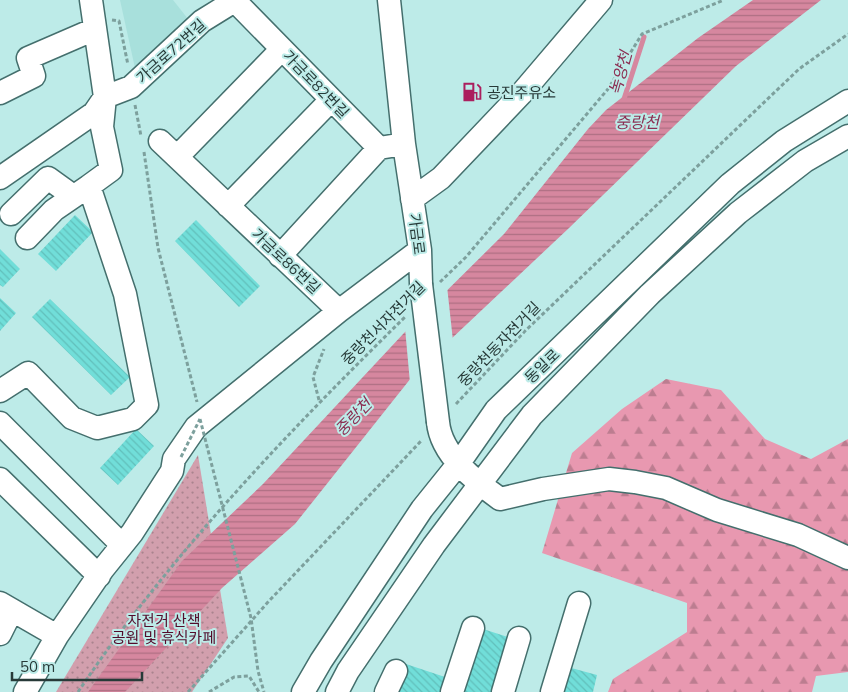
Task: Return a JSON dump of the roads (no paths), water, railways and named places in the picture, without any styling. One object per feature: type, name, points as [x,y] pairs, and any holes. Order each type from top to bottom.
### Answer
[{"type":"street","name":"가금로","points":[[388,0],[412,199],[420,250],[430,284],[438,423],[440,434],[459,463],[479,484],[500,499],[543,489],[610,480],[666,488],[717,510],[798,535],[848,558]]},
{"type":"street","points":[[412,199],[441,178],[520,94],[601,0]]},
{"type":"street","name":"가금로82번길","points":[[228,2],[282,49],[379,148]]},
{"type":"street","name":"가금로72번길","points":[[105,97],[131,87],[202,21],[228,2]]},
{"type":"street","points":[[0,93],[34,76],[28,58],[93,15],[105,97],[102,127],[111,170],[54,210],[27,238]]},
{"type":"street","points":[[177,157],[282,49]]},
{"type":"street","points":[[0,178],[94,113],[105,97]]},
{"type":"street","points":[[228,206],[331,100]]},
{"type":"street","name":"동일로","points":[[303,692],[321,661],[422,509],[459,463],[496,410],[730,184],[784,141],[848,101]]},
{"type":"street","name":"동일로","points":[[337,692],[348,672],[434,545],[532,415],[650,294],[738,213],[805,161],[848,136]]},
{"type":"street","name":"가금로86번길","points":[[160,141],[339,312]]},
{"type":"street","points":[[280,256],[379,148],[404,144]]},
{"type":"street","points":[[2,388],[28,373],[72,418],[97,428],[133,419],[147,405],[125,294],[81,191],[48,178],[11,214]]},
{"type":"street","points":[[25,692],[57,636],[172,472],[174,459],[196,427],[339,312],[420,250]]},
{"type":"street","points":[[0,423],[122,545]]},
{"type":"street","points":[[0,479],[99,576]]},
{"type":"street","points":[[552,692],[578,603]]},
{"type":"street","points":[[0,634],[6,606],[57,636]]},
{"type":"street","points":[[452,692],[473,628]]},
{"type":"street","points":[[503,692],[519,638]]},
{"type":"street","points":[[386,692],[396,671]]},
{"type":"water","name":"중랑천","points":[[753,0],[821,0],[736,66],[569,228],[415,373],[295,524],[222,588],[125,692],[88,692],[182,561],[263,484],[404,333],[504,234],[588,129],[606,110],[698,38]]},
{"type":"waterway","name":"녹양천","points":[[624,99],[644,37]]},
{"type":"place","name":"공진주유소","points":[[472,92]]},
{"type":"park label","name":"자전거 산책 공원 및 휴식카페","points":[[164,628]]}]
